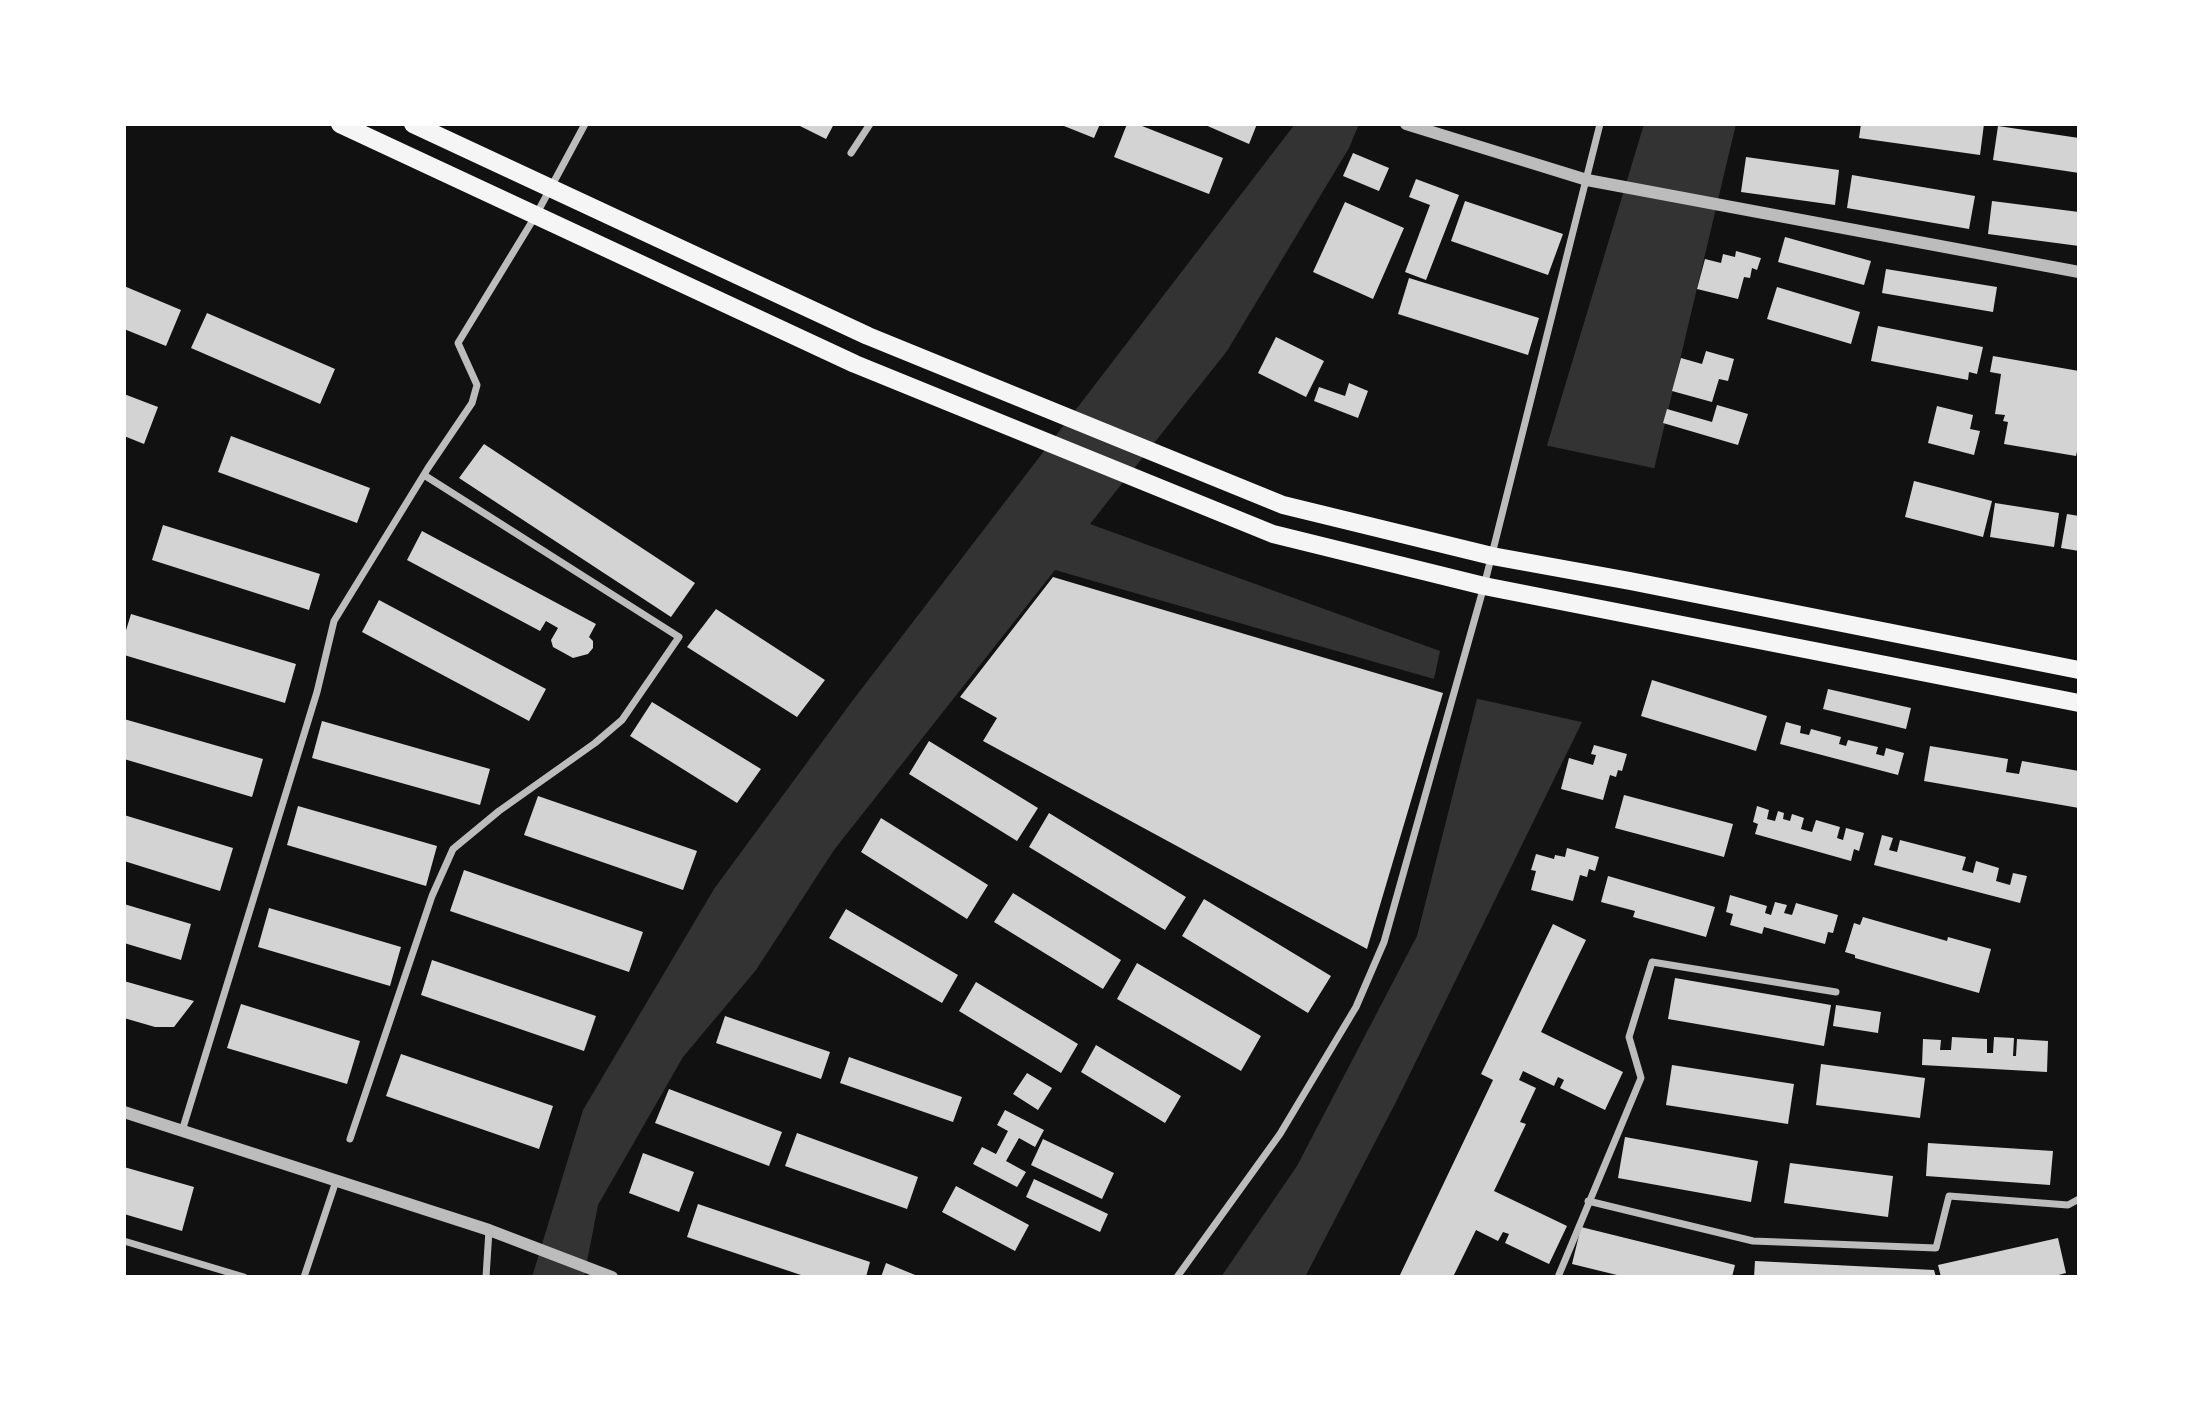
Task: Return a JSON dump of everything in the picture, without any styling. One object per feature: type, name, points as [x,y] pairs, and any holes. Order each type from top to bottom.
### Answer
[{"type":"main road","points":[[340,124],[855,365],[1273,534],[1493,588],[2079,703]]},
{"type":"main road","points":[[413,124],[868,336],[1283,505],[1510,560],[1630,581],[2079,670]]},
{"type":"street","points":[[182,1131],[317,692],[334,621],[472,402],[477,385],[458,343],[536,215],[585,124]]},
{"type":"street","points":[[851,153],[870,124]]},
{"type":"street","points":[[1406,124],[1587,180],[2079,272]]},
{"type":"street","points":[[1177,1277],[1280,1134],[1356,1007],[1384,942],[1493,588],[1492,556],[1600,124]]},
{"type":"street","points":[[350,1139],[432,896],[453,849],[499,811],[595,743],[622,720],[679,637],[424,475]]},
{"type":"street","points":[[1558,1277],[1641,1078],[1629,1037],[1652,962],[1836,992]]},
{"type":"street","points":[[124,1112],[489,1230],[612,1277]]},
{"type":"street","points":[[304,1277],[336,1181]]},
{"type":"street","points":[[1588,1200],[1753,1241],[1936,1248],[1949,1196],[2068,1205],[2079,1199]]},
{"type":"street","points":[[486,1277],[489,1230]]},
{"type":"street","points":[[124,1241],[244,1277]]},
{"type":"shaded area","points":[[1295,124],[1359,124],[1349,148],[1227,351],[1090,524],[1440,651],[1434,679],[1055,570],[834,850],[756,970],[683,1057],[598,1205],[584,1277],[532,1277],[583,1110],[714,889],[853,700]]},
{"type":"shaded area","points":[[1644,124],[1736,124],[1647,499],[1585,716],[1397,1100],[1305,1277],[1221,1277],[1297,1166],[1417,936],[1479,691],[1542,462]]},
{"type":"pier","points":[[1544,445],[1658,469],[1586,723],[1474,698]]},
{"type":"building","points":[[796,124],[834,124],[826,139]]},
{"type":"building","points":[[1059,124],[1100,124],[1094,138]]},
{"type":"building","points":[[1127,124],[1137,124],[1223,158],[1209,194],[1114,157]]},
{"type":"building","points":[[1203,124],[1257,124],[1249,144]]},
{"type":"building","points":[[1861,124],[1984,124],[1980,155],[1859,138]]},
{"type":"building","points":[[1998,126],[2079,138],[2079,173],[1993,160]]},
{"type":"building","points":[[1353,153],[1389,168],[1379,191],[1343,176]]},
{"type":"building","points":[[1746,157],[1839,170],[1835,205],[1741,192]]},
{"type":"building","points":[[1852,175],[1975,196],[1969,229],[1847,208]]},
{"type":"building","points":[[1416,179],[1459,195],[1426,280],[1405,272],[1430,205],[1409,197]]},
{"type":"building","points":[[1465,201],[1563,234],[1548,275],[1451,241]]},
{"type":"building","points":[[1992,201],[2079,212],[2079,246],[1988,234]]},
{"type":"building","points":[[1345,202],[1404,228],[1373,299],[1313,272]]},
{"type":"building","points":[[1785,237],[1871,261],[1864,285],[1778,262]]},
{"type":"building","points":[[1736,251],[1761,258],[1757,270],[1752,268],[1750,278],[1744,277],[1738,299],[1697,289],[1705,259],[1721,263],[1723,254],[1735,257]]},
{"type":"building","points":[[1886,269],[1997,287],[1993,312],[1882,293]]},
{"type":"building","points":[[1409,278],[1539,318],[1528,355],[1398,314]]},
{"type":"building","points":[[124,286],[181,310],[166,346],[124,329]]},
{"type":"building","points":[[1777,287],[1860,312],[1851,344],[1767,319]]},
{"type":"building","points":[[207,313],[335,369],[320,404],[191,348]]},
{"type":"building","points":[[1878,326],[1983,347],[1977,374],[1969,372],[1968,380],[1871,361]]},
{"type":"building","points":[[1276,337],[1324,361],[1306,397],[1258,373]]},
{"type":"building","points":[[1706,351],[1734,359],[1728,381],[1719,379],[1712,402],[1672,391],[1681,358],[1702,364]]},
{"type":"building","points":[[1993,356],[2079,371],[2079,442],[2076,456],[2004,444],[2008,422],[2003,421],[2005,415],[1995,414],[2001,374],[1990,372]]},
{"type":"building","points":[[1349,383],[1368,391],[1358,418],[1314,401],[1319,387],[1345,396]]},
{"type":"building","points":[[124,394],[158,407],[144,444],[124,436]]},
{"type":"building","points":[[1717,405],[1748,414],[1738,445],[1663,423],[1667,409],[1712,422]]},
{"type":"building","points":[[1937,406],[1973,415],[1970,429],[1980,431],[1974,455],[1928,443]]},
{"type":"building","points":[[231,436],[370,488],[357,523],[218,472]]},
{"type":"building","points":[[484,444],[695,583],[671,617],[459,478]]},
{"type":"building","points":[[1914,481],[1992,501],[1983,537],[1905,517]]},
{"type":"building","points":[[1995,503],[2059,513],[2054,547],[1990,537]]},
{"type":"building","points":[[2067,514],[2079,516],[2079,551],[2061,548]]},
{"type":"building","points":[[163,525],[320,574],[309,610],[152,560]]},
{"type":"building","points":[[422,531],[596,624],[589,637],[593,641],[593,648],[588,654],[573,658],[553,647],[551,640],[558,628],[546,621],[540,631],[407,560]]},
{"type":"building","points":[[1053,577],[1443,693],[1367,949],[983,741],[997,718],[960,697]]},
{"type":"building","points":[[379,600],[546,689],[529,721],[362,632]]},
{"type":"building","points":[[716,609],[825,680],[797,717],[687,647]]},
{"type":"building","points":[[131,614],[296,664],[285,703],[124,655],[124,637]]},
{"type":"building","points":[[1652,680],[1767,716],[1756,751],[1641,716]]},
{"type":"building","points":[[1828,689],[1911,708],[1906,729],[1823,709]]},
{"type":"building","points":[[652,702],[761,769],[737,803],[630,736]]},
{"type":"building","points":[[124,719],[263,759],[252,797],[124,759]]},
{"type":"building","points":[[322,721],[490,769],[480,805],[312,758]]},
{"type":"building","points":[[1786,722],[1801,726],[1800,733],[1809,735],[1811,729],[1841,737],[1839,744],[1846,746],[1848,740],[1878,747],[1876,754],[1884,756],[1886,748],[1904,753],[1898,775],[1780,744]]},
{"type":"building","points":[[929,741],[1038,808],[1017,841],[909,774]]},
{"type":"building","points":[[1594,745],[1627,754],[1622,771],[1618,770],[1616,777],[1610,775],[1603,800],[1561,789],[1569,758],[1593,765],[1596,755],[1591,754]]},
{"type":"building","points":[[1930,746],[2008,759],[2006,772],[2019,774],[2022,761],[2079,771],[2079,808],[1924,781]]},
{"type":"building","points":[[1624,795],[1733,824],[1724,857],[1615,828]]},
{"type":"building","points":[[538,796],[697,851],[683,890],[524,835]]},
{"type":"building","points":[[298,806],[437,846],[426,886],[287,845]]},
{"type":"building","points":[[1757,806],[1769,810],[1767,819],[1775,821],[1778,811],[1784,813],[1783,819],[1790,821],[1792,814],[1804,818],[1801,829],[1812,832],[1816,820],[1840,827],[1837,838],[1843,840],[1846,828],[1864,833],[1859,851],[1854,849],[1851,861],[1755,834],[1758,824],[1753,822]]},
{"type":"building","points":[[1049,813],[1186,897],[1165,930],[1029,847]]},
{"type":"building","points":[[124,815],[233,848],[220,891],[124,861]]},
{"type":"building","points":[[881,818],[988,885],[967,919],[861,852]]},
{"type":"building","points":[[1882,835],[1893,838],[1889,850],[1897,852],[1900,840],[1966,857],[1962,870],[1973,873],[1976,861],[1999,868],[1996,881],[2010,885],[2013,873],[2027,876],[2020,903],[1874,865]]},
{"type":"building","points":[[1567,848],[1599,857],[1595,871],[1589,869],[1587,877],[1580,875],[1573,901],[1531,890],[1536,871],[1531,870],[1536,854],[1554,859],[1555,855],[1565,857]]},
{"type":"building","points":[[464,870],[643,932],[629,972],[450,911]]},
{"type":"building","points":[[1608,876],[1715,907],[1706,937],[1633,917],[1635,911],[1601,902]]},
{"type":"building","points":[[1013,893],[1121,960],[1103,989],[994,922]]},
{"type":"building","points":[[1730,895],[1767,906],[1765,913],[1771,915],[1775,902],[1787,905],[1784,913],[1792,915],[1796,903],[1838,915],[1833,933],[1828,932],[1825,944],[1764,927],[1762,934],[1730,925],[1733,914],[1726,912]]},
{"type":"building","points":[[1204,899],[1331,976],[1308,1013],[1182,936]]},
{"type":"building","points":[[124,904],[191,924],[181,960],[124,943]]},
{"type":"building","points":[[269,908],[401,947],[390,986],[258,947]]},
{"type":"building","points":[[846,909],[958,975],[942,1003],[829,938]]},
{"type":"building","points":[[1863,917],[1947,941],[1948,937],[1991,949],[1979,993],[1855,958],[1855,955],[1845,952],[1854,923],[1860,925]]},
{"type":"building","points":[[1553,924],[1586,940],[1541,1032],[1623,1072],[1605,1110],[1560,1088],[1564,1080],[1558,1077],[1554,1086],[1523,1071],[1519,1080],[1536,1088],[1520,1122],[1526,1124],[1494,1191],[1567,1226],[1549,1264],[1505,1243],[1509,1234],[1503,1232],[1498,1241],[1476,1230],[1453,1277],[1399,1277],[1493,1080],[1481,1074]]},
{"type":"building","points":[[432,960],[596,1016],[584,1051],[421,995]]},
{"type":"building","points":[[1137,963],[1261,1036],[1241,1071],[1117,999]]},
{"type":"building","points":[[1675,978],[1831,1005],[1824,1046],[1668,1019]]},
{"type":"building","points":[[124,981],[194,1001],[174,1027],[155,1027],[124,1018]]},
{"type":"building","points":[[976,982],[1078,1044],[1061,1073],[959,1011]]},
{"type":"building","points":[[241,1004],[360,1041],[347,1084],[227,1048]]},
{"type":"building","points":[[1836,1005],[1881,1012],[1878,1033],[1833,1026]]},
{"type":"building","points":[[725,1016],[830,1052],[821,1079],[716,1043]]},
{"type":"building","points":[[1952,1037],[1987,1039],[1987,1053],[1993,1053],[1994,1037],[2014,1038],[2013,1056],[2016,1056],[2017,1039],[2048,1041],[2047,1072],[1922,1065],[1923,1039],[1941,1040],[1940,1050],[1951,1050]]},
{"type":"building","points":[[1096,1045],[1181,1096],[1165,1123],[1081,1072]]},
{"type":"building","points":[[401,1054],[553,1106],[539,1149],[386,1096]]},
{"type":"building","points":[[849,1057],[962,1097],[953,1122],[840,1083]]},
{"type":"building","points":[[1821,1064],[1925,1078],[1920,1118],[1816,1105]]},
{"type":"building","points":[[1672,1065],[1794,1084],[1788,1124],[1666,1105]]},
{"type":"building","points":[[1027,1073],[1052,1088],[1038,1110],[1013,1094]]},
{"type":"building","points":[[669,1089],[782,1132],[769,1166],[655,1123]]},
{"type":"building","points":[[1005,1110],[1044,1130],[1035,1147],[1019,1138],[1006,1161],[1026,1172],[1017,1187],[973,1164],[982,1147],[996,1154],[1008,1131],[997,1125]]},
{"type":"building","points":[[797,1133],[918,1177],[907,1209],[785,1166]]},
{"type":"building","points":[[1625,1137],[1758,1161],[1751,1202],[1618,1178]]},
{"type":"building","points":[[1043,1139],[1114,1173],[1102,1199],[1031,1165]]},
{"type":"building","points":[[1928,1143],[2053,1151],[2050,1185],[1926,1176]]},
{"type":"building","points":[[643,1153],[694,1172],[679,1212],[629,1193]]},
{"type":"building","points":[[1790,1163],[1893,1176],[1888,1217],[1784,1203]]},
{"type":"building","points":[[124,1167],[194,1187],[182,1231],[124,1214]]},
{"type":"building","points":[[1034,1179],[1108,1214],[1100,1232],[1026,1197]]},
{"type":"building","points":[[956,1186],[1029,1225],[1015,1251],[942,1212]]},
{"type":"building","points":[[698,1204],[870,1262],[866,1277],[807,1277],[687,1237]]},
{"type":"building","points":[[1581,1227],[1735,1265],[1732,1277],[1625,1277],[1572,1264]]},
{"type":"building","points":[[2058,1238],[2066,1273],[2051,1277],[1941,1277],[1938,1265]]},
{"type":"building","points":[[1755,1261],[1934,1270],[1936,1277],[1754,1277]]},
{"type":"building","points":[[886,1263],[920,1277],[881,1277]]}]
